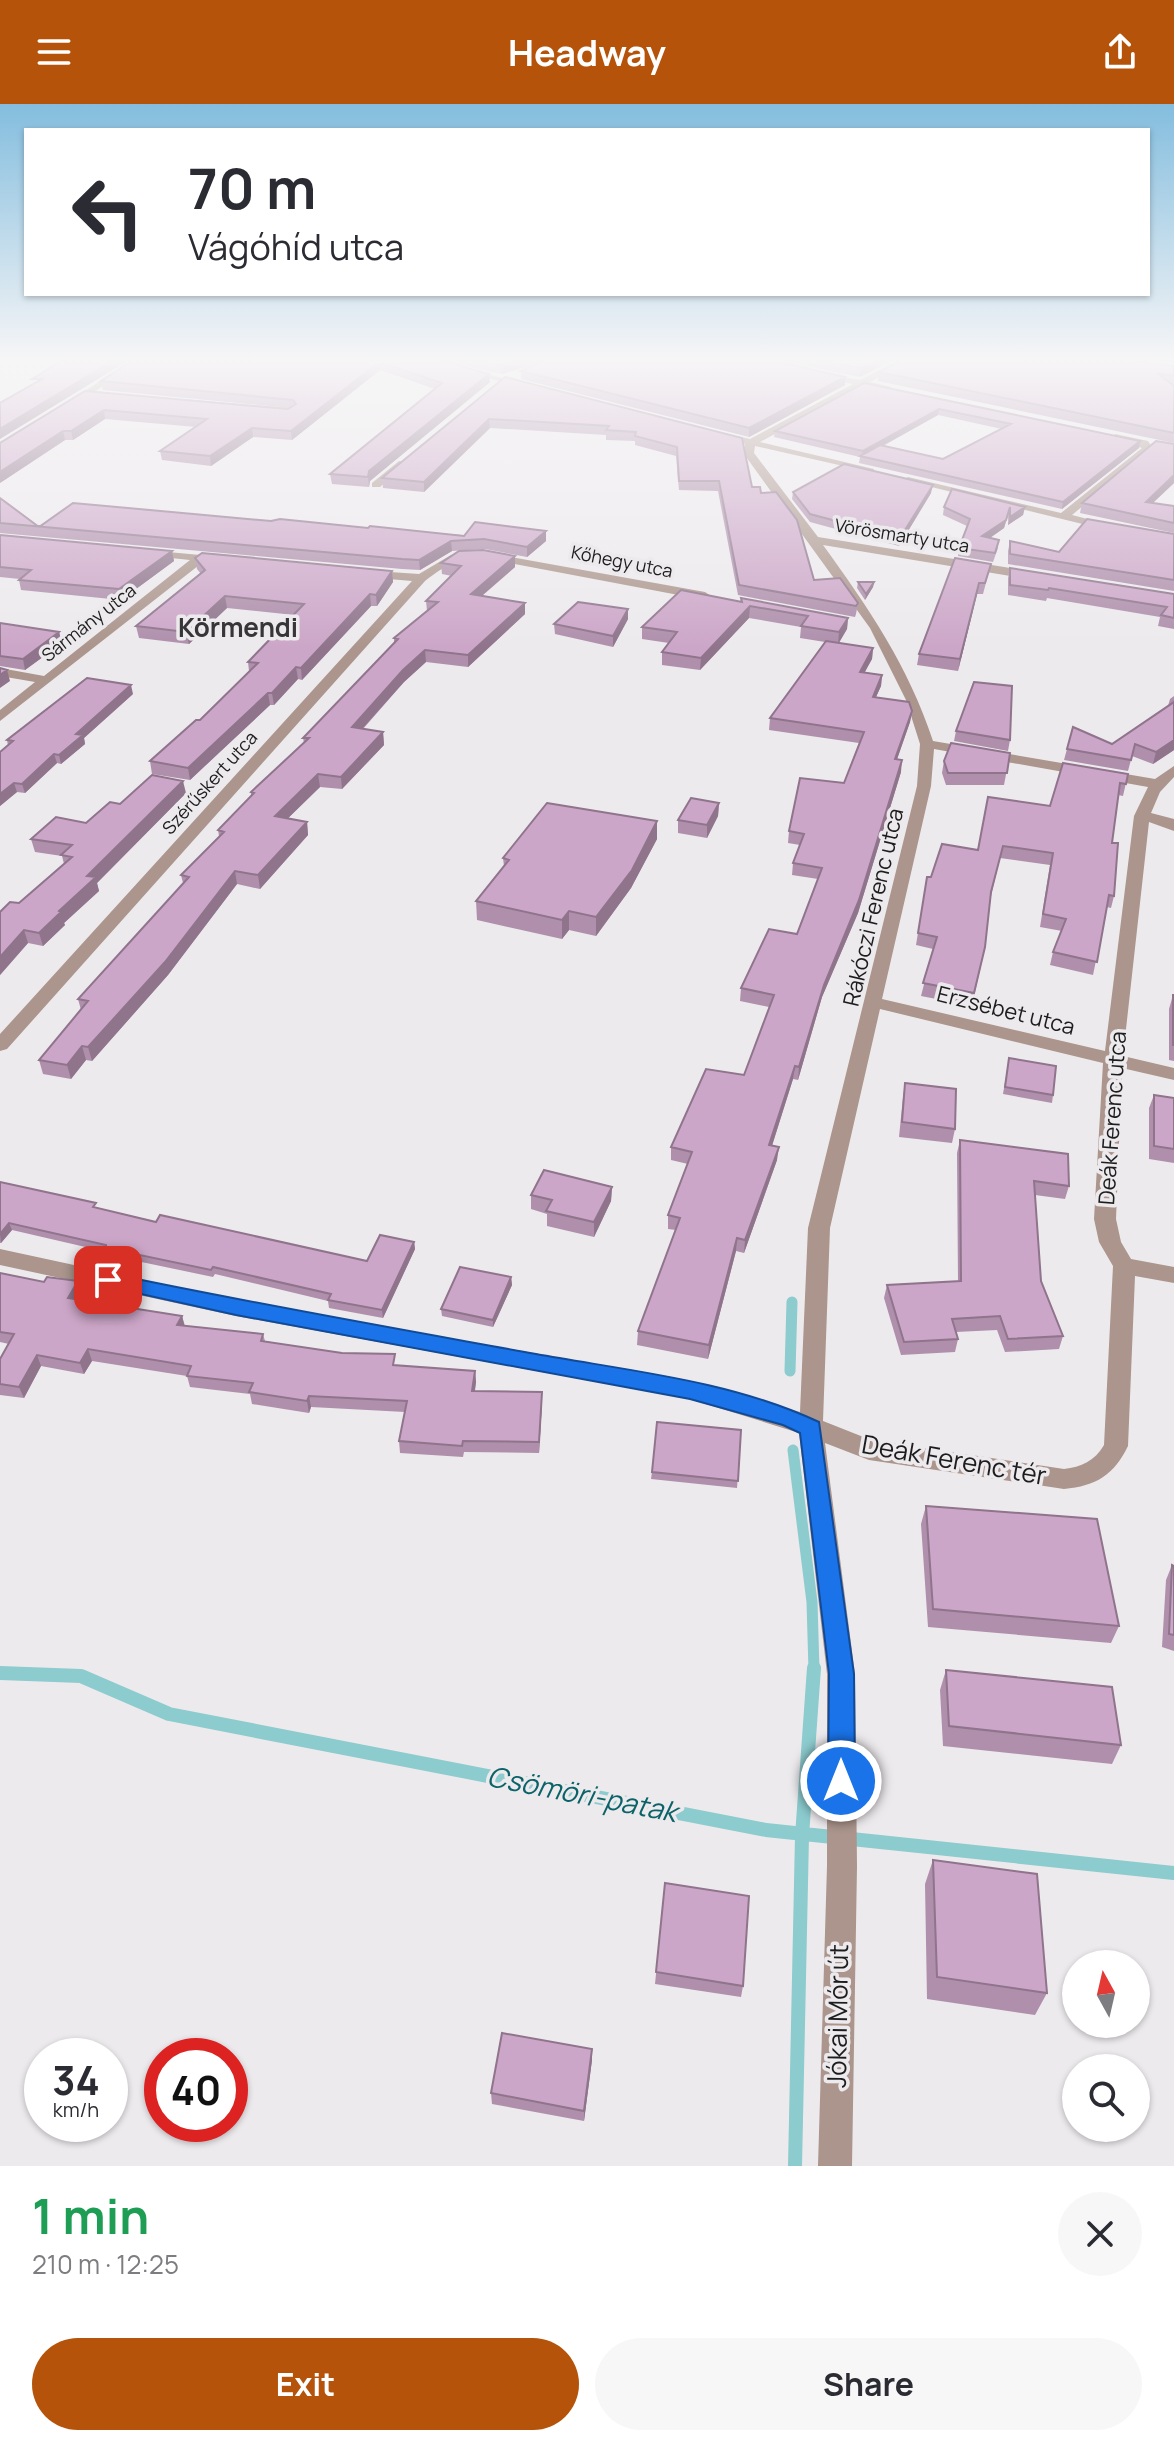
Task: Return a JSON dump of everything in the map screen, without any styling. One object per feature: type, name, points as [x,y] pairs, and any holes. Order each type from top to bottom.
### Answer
[{"type":"street","points":[[376,485],[410,456]]},
{"type":"street","name":"Rákóczi Ferenc utca","points":[[751,456],[876,628],[913,700],[927,744],[924,786],[819,1228],[811,1428]]},
{"type":"street","points":[[806,456],[876,473]]},
{"type":"street","points":[[1062,518],[1139,456]]},
{"type":"street","points":[[892,476],[1117,529]]},
{"type":"street","name":"Vörösmarty utca","points":[[814,540],[1052,578]]},
{"type":"street","points":[[139,552],[232,561]]},
{"type":"street","name":"Kőhegy utca","points":[[456,556],[478,554],[718,598]]},
{"type":"street","name":"Szérűskert utca","points":[[0,1045],[421,578],[456,556]]},
{"type":"street","name":"Sármány utca","points":[[0,717],[200,558]]},
{"type":"street","points":[[358,573],[421,578]]},
{"type":"street","points":[[851,623],[876,628]]},
{"type":"street","points":[[0,672],[46,680]]},
{"type":"street","points":[[927,744],[1156,784]]},
{"type":"street","name":"Deák Ferenc utca","points":[[1098,1469],[1109,1459],[1116,1446],[1124,1266],[1110,1242],[1105,1219],[1113,1061],[1142,816],[1156,784],[1174,770]]},
{"type":"street","points":[[1142,816],[1164,819],[1174,826]]},
{"type":"street","name":"Erzsébet utca","points":[[873,1002],[1174,1074]]},
{"type":"street","name":"Deák Ferenc tér","points":[[0,1257],[236,1308],[690,1390],[789,1418],[869,1450],[1064,1479],[1083,1477],[1098,1469]]},
{"type":"street","points":[[1124,1266],[1174,1275]]},
{"type":"street","name":"Jókai Mór út","points":[[811,1428],[841,1674],[842,1866],[835,2166]]},
{"type":"building","points":[[0,456],[24,456],[0,472]]},
{"type":"building","points":[[352,456],[387,456],[369,471],[368,477],[330,474]]},
{"type":"building","points":[[409,456],[451,456],[424,482],[382,478]]},
{"type":"building","points":[[678,456],[746,456],[752,487],[760,487],[761,493],[776,492],[797,520],[814,580],[840,578],[858,603],[856,606],[739,585],[719,481],[679,481]]},
{"type":"building","points":[[861,456],[943,459],[948,456],[1121,456],[1063,502]]},
{"type":"building","points":[[1138,456],[1174,456],[1174,475],[1146,502],[1174,506],[1174,523],[1082,503]]},
{"type":"building","points":[[844,464],[933,485],[900,538],[810,514],[793,492]]},
{"type":"building","points":[[952,489],[1025,507],[1010,517],[1010,507],[1006,520],[982,536],[999,540],[995,553],[959,548],[970,519],[944,507]]},
{"type":"building","points":[[0,498],[38,526],[0,523]]},
{"type":"building","points":[[73,503],[464,536],[475,522],[546,531],[527,547],[484,539],[451,541],[419,560],[40,527]]},
{"type":"building","points":[[1087,519],[1174,534],[1174,580],[1010,554],[1010,541],[1059,552]]},
{"type":"building","points":[[0,535],[172,551],[119,589],[19,580],[31,570],[0,567]]},
{"type":"building","points":[[483,550],[515,556],[471,594],[525,603],[468,655],[425,650],[403,670],[352,727],[383,732],[341,777],[318,774],[275,816],[307,822],[258,875],[235,871],[165,962],[88,1047],[82,1046],[67,1065],[39,1060],[88,1001],[78,999],[189,877],[181,875],[224,832],[218,830],[254,793],[251,792],[309,738],[303,738],[398,639],[394,638],[438,602],[426,601],[461,566],[441,563],[459,551]]},
{"type":"building","points":[[202,553],[392,571],[376,595],[370,594],[301,668],[296,667],[272,693],[268,693],[188,768],[150,761],[196,720],[200,720],[258,663],[248,662],[304,604],[225,596],[186,632],[136,626],[205,570],[195,558]]},
{"type":"building","points":[[955,558],[991,564],[985,583],[979,583],[960,659],[919,654]]},
{"type":"building","points":[[1010,568],[1174,594],[1174,618],[1161,615],[1167,607],[1049,588],[1010,585]]},
{"type":"building","points":[[858,582],[874,582],[866,594]]},
{"type":"building","points":[[681,590],[848,618],[839,632],[801,626],[808,616],[750,606],[701,658],[662,652],[677,632],[642,627]]},
{"type":"building","points":[[578,602],[628,609],[613,636],[554,624]]},
{"type":"building","points":[[0,623],[59,632],[23,659],[0,656]]},
{"type":"building","points":[[826,641],[873,648],[860,672],[882,675],[873,697],[909,702],[912,711],[895,759],[902,760],[859,900],[824,985],[799,1067],[795,1066],[769,1145],[779,1147],[745,1240],[737,1238],[709,1345],[638,1331],[680,1218],[668,1215],[692,1152],[671,1147],[706,1069],[744,1075],[774,995],[741,988],[769,929],[797,934],[822,868],[793,863],[804,834],[789,831],[800,778],[844,783],[864,732],[770,718]]},
{"type":"building","points":[[87,678],[131,685],[76,734],[83,735],[59,755],[54,754],[22,784],[14,783],[0,794],[0,752],[13,741],[7,740]]},
{"type":"building","points":[[974,682],[1012,686],[1010,740],[956,731]]},
{"type":"building","points":[[1174,702],[1174,740],[1156,752],[1135,744],[1131,760],[1067,749],[1073,727],[1112,744]]},
{"type":"building","points":[[951,743],[1010,753],[1007,773],[948,773],[944,761]]},
{"type":"building","points":[[1063,763],[1128,774],[1126,784],[1120,783],[1112,843],[1118,843],[1114,896],[1109,895],[1097,962],[1053,952],[1066,919],[1043,914],[1053,853],[1003,846],[991,892],[985,947],[974,993],[923,983],[937,937],[918,933],[927,877],[931,877],[942,844],[978,850],[988,797],[1050,806]]},
{"type":"building","points":[[152,775],[183,781],[87,876],[96,877],[61,912],[39,933],[24,930],[0,957],[0,912],[10,902],[19,903],[72,857],[61,855],[72,845],[31,839],[56,817],[86,823],[110,802],[120,804]]},
{"type":"building","points":[[691,798],[719,803],[707,825],[678,820]]},
{"type":"building","points":[[547,803],[657,821],[632,870],[596,917],[569,911],[562,920],[476,901],[509,860],[503,858]]},
{"type":"building","points":[[1174,995],[1174,1045],[1173,1045]]},
{"type":"building","points":[[1009,1058],[1056,1066],[1053,1095],[1005,1087]]},
{"type":"building","points":[[905,1083],[956,1089],[955,1129],[902,1122]]},
{"type":"building","points":[[1154,1095],[1174,1098],[1174,1149],[1154,1146]]},
{"type":"building","points":[[960,1140],[1068,1154],[1069,1186],[1034,1181],[1041,1281],[1063,1336],[1008,1339],[1000,1316],[952,1319],[958,1339],[904,1342],[887,1285],[961,1281]]},
{"type":"building","points":[[544,1170],[612,1187],[594,1222],[546,1211],[552,1200],[531,1195]]},
{"type":"building","points":[[0,1182],[96,1203],[93,1207],[156,1222],[160,1215],[367,1261],[380,1235],[414,1242],[382,1310],[328,1300],[331,1294],[213,1267],[211,1270],[106,1248],[106,1245],[9,1223],[0,1234]]},
{"type":"building","points":[[460,1267],[511,1277],[493,1320],[441,1309]]},
{"type":"building","points":[[0,1273],[44,1282],[47,1277],[78,1281],[68,1298],[182,1316],[177,1325],[263,1334],[261,1341],[342,1353],[395,1354],[393,1365],[475,1371],[472,1391],[542,1392],[539,1442],[463,1441],[462,1446],[399,1441],[407,1401],[309,1396],[307,1401],[249,1392],[253,1383],[187,1376],[191,1366],[88,1349],[80,1363],[37,1355],[19,1387],[0,1384],[0,1359],[14,1334],[0,1332]]},
{"type":"building","points":[[657,1422],[741,1430],[738,1481],[652,1472]]},
{"type":"building","points":[[926,1506],[1097,1519],[1119,1626],[933,1609]]},
{"type":"building","points":[[1174,1566],[1174,1635],[1169,1634]]},
{"type":"building","points":[[946,1670],[1112,1687],[1121,1745],[949,1726]]},
{"type":"building","points":[[933,1860],[1037,1874],[1047,1993],[937,1977]]},
{"type":"building","points":[[665,1883],[749,1896],[743,1986],[656,1972]]},
{"type":"building","points":[[502,2033],[592,2049],[584,2111],[491,2093]]},
{"type":"waterway","points":[[790,1371],[792,1302]]},
{"type":"waterway","points":[[793,1450],[812,1602],[814,1669]]},
{"type":"waterway","points":[[802,1834],[814,1669]]},
{"type":"waterway","name":"Csömöri-patak","points":[[0,1673],[81,1676],[169,1714],[766,1830],[802,1834]]},
{"type":"waterway","points":[[795,2166],[802,1834]]},
{"type":"waterway","name":"Csömöri-patak","points":[[802,1834],[1174,1873]]},
{"type":"district","name":"Körmendi","points":[[238,628]]},
{"type":"route","points":[[108,1280],[236,1308],[690,1390],[789,1418],[811,1428],[841,1674],[841,1781]]}]
